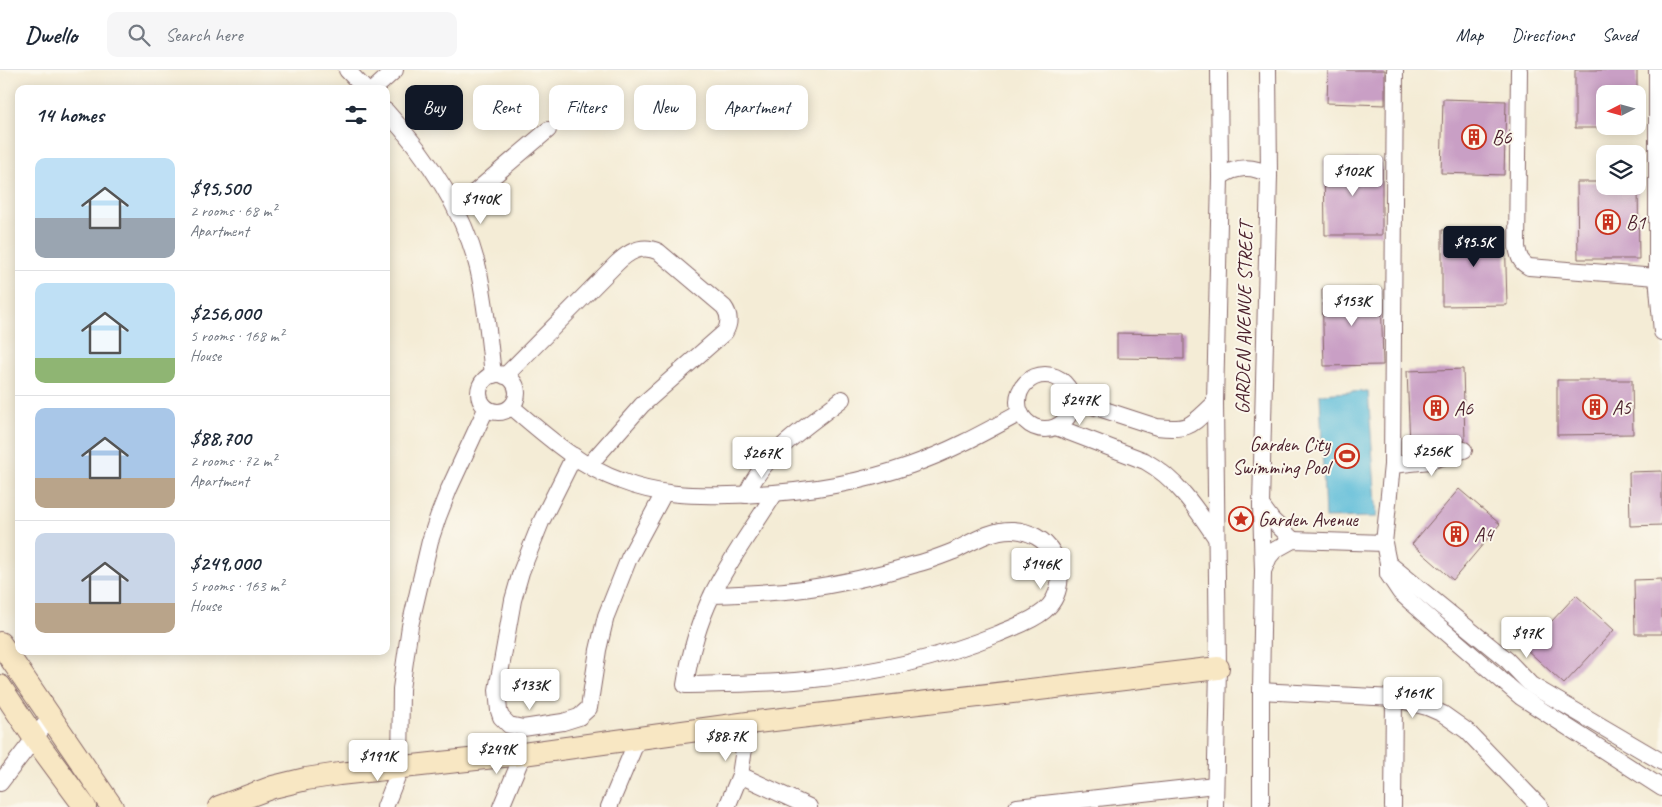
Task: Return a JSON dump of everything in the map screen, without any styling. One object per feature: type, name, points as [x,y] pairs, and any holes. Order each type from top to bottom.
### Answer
[{"type":"street","points":[[347,70],[361,85]]},
{"type":"street","points":[[378,85],[395,70]]},
{"type":"street","name":"GARDEN AVENUE STREET","points":[[1215,807],[1218,668],[1215,403],[1220,177],[1219,70]]},
{"type":"street","name":"GARDEN AVENUE STREET","points":[[1261,807],[1263,571],[1261,505],[1269,175],[1268,70]]},
{"type":"street","points":[[1395,70],[1392,465],[1384,543],[1388,562],[1507,660],[1526,691],[1662,788]]},
{"type":"street","points":[[1519,70],[1518,257],[1529,267],[1658,276]]},
{"type":"street","points":[[1657,70],[1658,276],[1662,332]]},
{"type":"street","points":[[390,116],[424,157],[456,208],[465,228],[478,269],[499,375]]},
{"type":"street","points":[[456,208],[548,130]]},
{"type":"street","points":[[1220,177],[1231,170],[1247,167],[1269,175]]},
{"type":"street","points":[[499,375],[616,264],[633,251],[647,248],[659,252],[724,307],[727,311],[729,322],[725,332],[648,400],[588,465]]},
{"type":"street","points":[[499,375],[510,378],[517,395],[512,407],[495,413],[480,402],[479,389],[486,378],[499,375]]},
{"type":"street","points":[[1046,375],[1056,377],[1063,382],[1069,390],[1071,399],[1071,407],[1063,422],[1056,427],[1048,429],[1031,425],[1020,413],[1018,404],[1018,395],[1022,387],[1029,380],[1037,376],[1046,375]]},
{"type":"street","points":[[746,495],[752,481],[766,461],[842,398]]},
{"type":"street","points":[[1071,399],[1157,426],[1172,428],[1186,428],[1215,403]]},
{"type":"street","points":[[512,407],[574,456],[621,481],[664,493],[708,496],[775,493],[827,487],[911,466],[941,454],[1020,413]]},
{"type":"street","points":[[385,807],[400,769],[401,688],[410,626],[422,573],[438,517],[486,408]]},
{"type":"street","points":[[1056,427],[1145,461],[1155,467],[1181,489],[1216,538]]},
{"type":"street","points":[[1392,465],[1430,461],[1464,450]]},
{"type":"street","points":[[574,456],[541,522],[521,572],[513,600],[497,690],[501,717],[509,725],[523,728],[563,722],[579,717],[589,708],[598,650],[606,616],[628,558],[664,493]]},
{"type":"street","points":[[712,595],[803,589],[858,578],[918,564],[986,535],[1005,530],[1023,532],[1041,539],[1054,554],[1060,572],[1058,590],[1055,598],[1044,612],[1033,619],[978,641],[919,661],[877,670],[805,680],[753,684],[685,684],[692,647],[712,595],[775,493]]},
{"type":"street","points":[[1261,505],[1272,520],[1293,540]]},
{"type":"street","points":[[1263,571],[1275,550],[1293,540],[1384,543]]},
{"type":"street","points":[[0,643],[107,805]]},
{"type":"street","points":[[219,807],[273,787],[339,774],[400,769],[523,754],[748,722],[1218,668]]},
{"type":"street","points":[[0,686],[35,739],[85,807]]},
{"type":"street","points":[[1261,691],[1394,698],[1427,707],[1455,722],[1477,741],[1540,807]]},
{"type":"street","points":[[1526,691],[1662,762]]},
{"type":"street","points":[[1393,807],[1394,698]]},
{"type":"street","points":[[0,783],[50,718]]},
{"type":"street","points":[[727,807],[740,775],[748,722]]},
{"type":"street","points":[[609,807],[638,738]]},
{"type":"street","points":[[501,807],[523,754]]},
{"type":"street","points":[[740,775],[809,807]]},
{"type":"street","points":[[1017,807],[1215,786]]},
{"type":"water","name":"Garden City Swimming Pool","points":[[1368,391],[1377,517],[1325,518],[1320,394]]},
{"type":"building","points":[[1328,70],[1385,70],[1385,105],[1327,103]]},
{"type":"building","points":[[1575,70],[1637,70],[1637,85],[1596,85],[1596,128],[1575,128]]},
{"type":"building","name":"B6","points":[[1443,99],[1506,101],[1504,175],[1441,173]]},
{"type":"building","points":[[1324,159],[1382,159],[1382,235],[1325,235]]},
{"type":"building","name":"B1","points":[[1577,182],[1596,182],[1596,195],[1638,195],[1639,259],[1578,259]]},
{"type":"building","points":[[1505,229],[1507,305],[1442,306],[1442,230]]},
{"type":"building","points":[[1381,288],[1383,365],[1324,366],[1322,289]]},
{"type":"building","points":[[1117,333],[1184,334],[1184,359],[1117,358]]},
{"type":"building","name":"A6","points":[[1463,369],[1465,440],[1447,445],[1410,446],[1407,371]]},
{"type":"building","name":"A5","points":[[1557,380],[1632,380],[1633,434],[1557,435]]},
{"type":"building","points":[[1662,471],[1662,525],[1630,526],[1629,472]]},
{"type":"building","name":"A4","points":[[1459,489],[1500,524],[1453,580],[1412,544]]},
{"type":"building","points":[[1662,579],[1662,634],[1635,634],[1634,580]]},
{"type":"building","points":[[1576,595],[1614,630],[1564,684],[1526,649]]},
{"type":"place","name":"B6","points":[[1474,137]]},
{"type":"place","name":"B1","points":[[1608,222]]},
{"type":"place","name":"A5","points":[[1595,407]]},
{"type":"place","name":"A6","points":[[1436,408]]},
{"type":"place","name":"Garden City Swimming Pool","points":[[1347,456]]},
{"type":"place","name":"Garden Avenue","points":[[1241,519]]},
{"type":"place","name":"A4","points":[[1456,534]]}]
